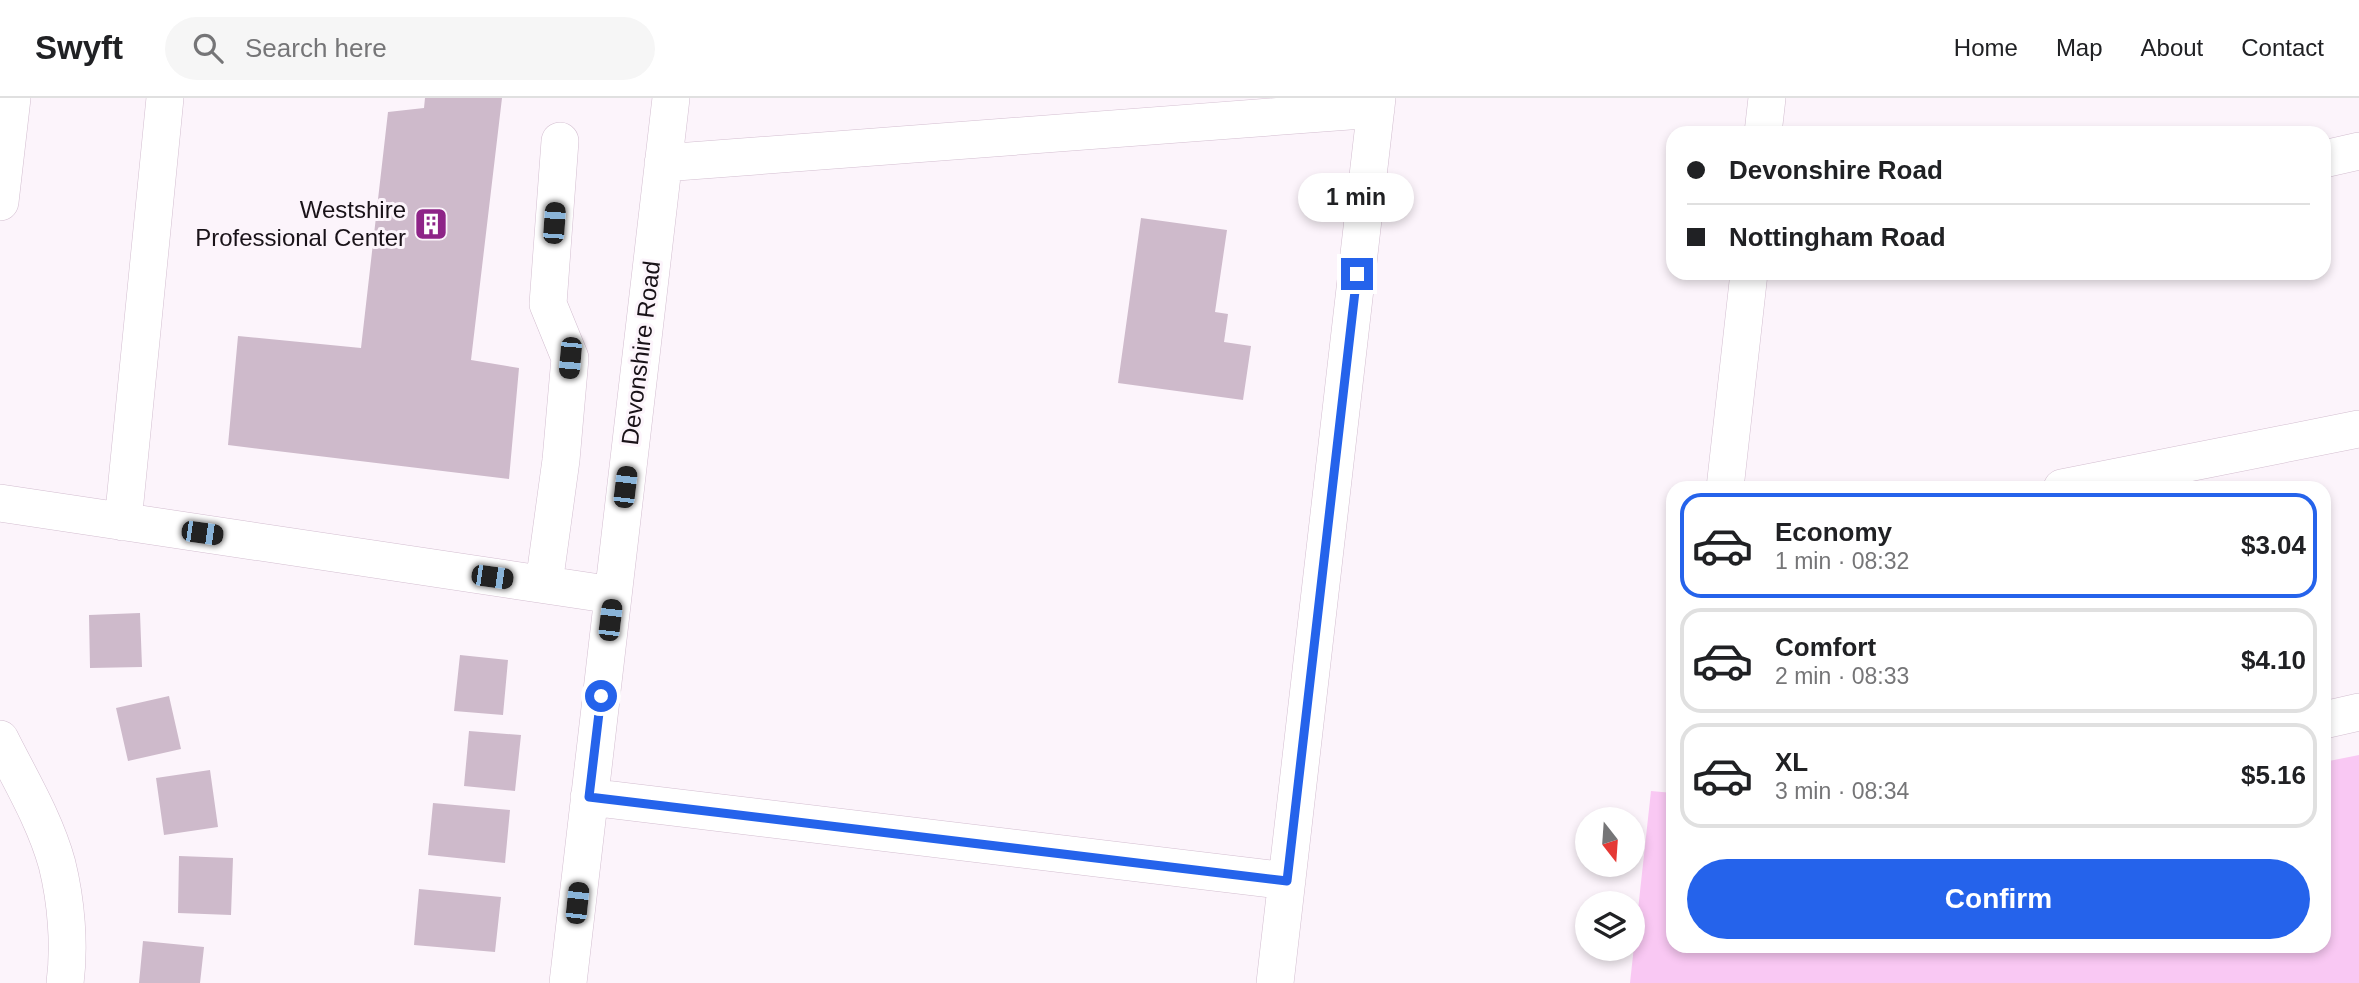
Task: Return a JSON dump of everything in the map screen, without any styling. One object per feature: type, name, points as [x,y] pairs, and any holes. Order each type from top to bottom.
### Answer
[{"type":"street","points":[[123,522],[165,98]]},
{"type":"street","name":"Devonshire Road","points":[[568,983],[671,98]]},
{"type":"street","points":[[1764,126],[1767,98]]},
{"type":"street","points":[[663,163],[1320,106],[1377,104],[1275,983]]},
{"type":"street","points":[[0,202],[7,120]]},
{"type":"street","points":[[544,584],[561,460],[570,358],[548,304],[560,141]]},
{"type":"street","points":[[2331,157],[2359,151]]},
{"type":"street","points":[[1726,481],[1748,280]]},
{"type":"street","points":[[2097,481],[2359,429]]},
{"type":"street","points":[[0,503],[613,595]]},
{"type":"street","points":[[2331,718],[2359,712]]},
{"type":"street","points":[[0,740],[37,812],[57,863],[65,910],[65,983]]},
{"type":"street","points":[[589,797],[1287,881]]},
{"type":"shaded area","points":[[2359,755],[2359,983],[1630,983],[1632,961],[1645,961],[1645,891],[1640,891],[1642,877],[1645,877],[1645,846],[1651,791],[1666,792],[1666,953],[2331,953],[2331,761]]},
{"type":"building","name":"Westshire Professional Center","points":[[425,98],[502,98],[471,360],[519,368],[509,479],[228,445],[238,336],[361,348],[388,112],[424,108]]},
{"type":"building","points":[[1141,218],[1227,230],[1215,312],[1228,314],[1224,342],[1251,346],[1243,400],[1118,383]]},
{"type":"building","points":[[140,613],[142,667],[90,668],[89,615]]},
{"type":"building","points":[[460,655],[508,660],[503,715],[454,711]]},
{"type":"building","points":[[169,696],[181,749],[128,761],[116,708]]},
{"type":"building","points":[[469,731],[521,735],[515,791],[464,786]]},
{"type":"building","points":[[210,770],[218,827],[164,835],[156,778]]},
{"type":"building","points":[[433,803],[510,810],[505,863],[428,855]]},
{"type":"building","points":[[179,856],[233,858],[231,915],[178,913]]},
{"type":"building","points":[[419,889],[501,897],[495,952],[414,945]]},
{"type":"building","points":[[143,941],[204,947],[200,983],[139,983]]},
{"type":"place","name":"Westshire Professional Center","points":[[431,224]]},
{"type":"route","points":[[601,696],[589,797],[1287,881],[1357,274]]}]
